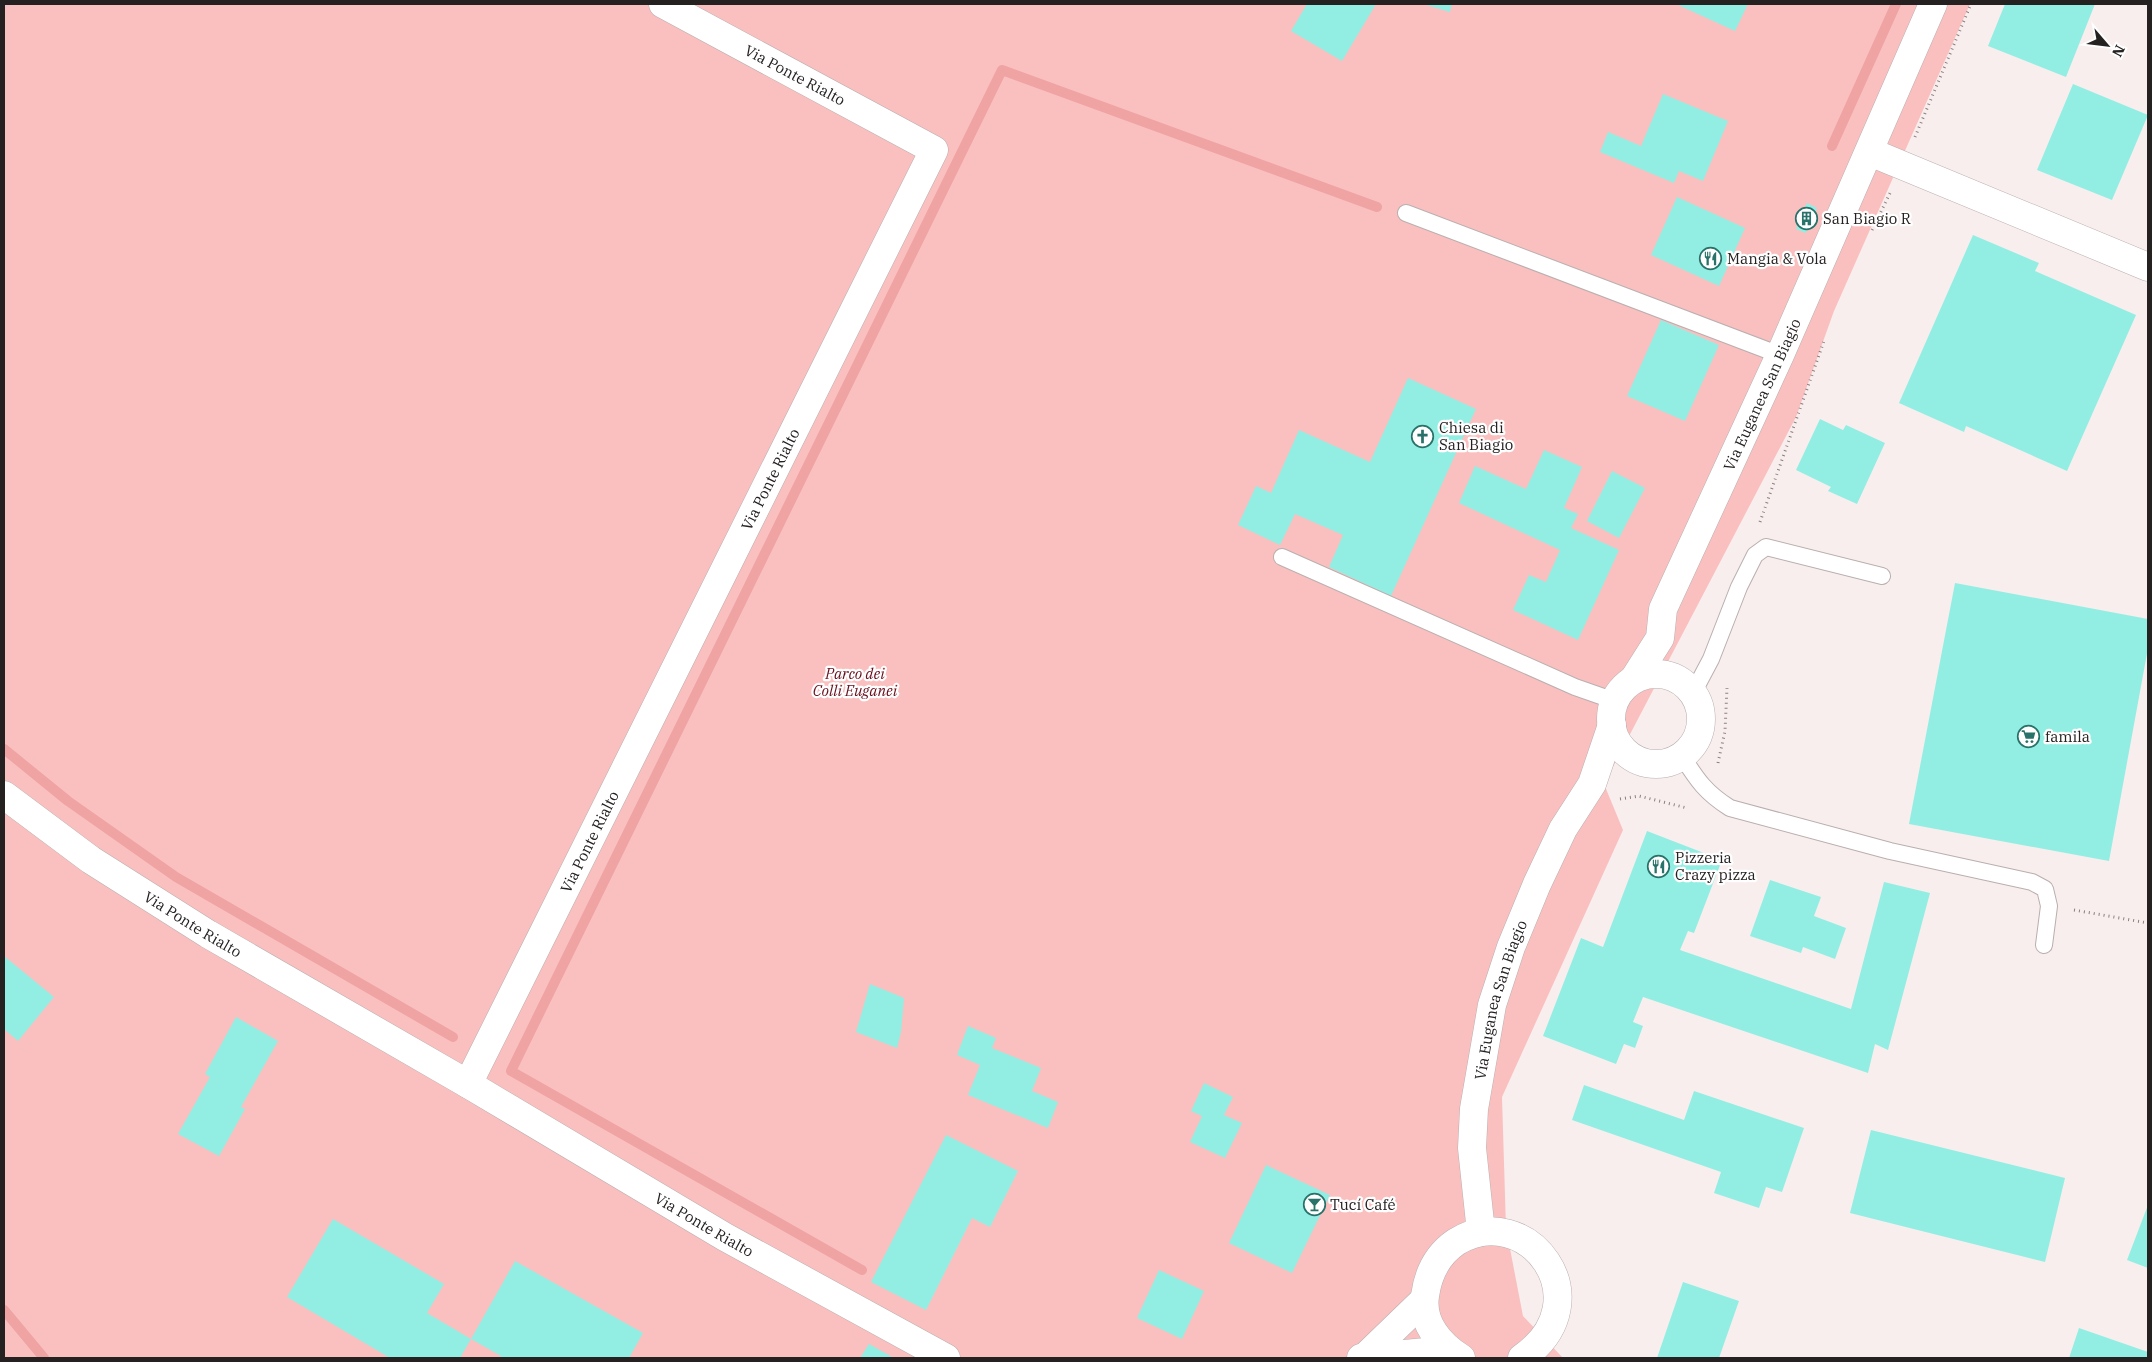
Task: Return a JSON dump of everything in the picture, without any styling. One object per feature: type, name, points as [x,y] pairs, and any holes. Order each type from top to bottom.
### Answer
[{"type":"main road","name":"Via Ponte Rialto","points":[[468,1084],[934,150],[663,4]]},
{"type":"main road","name":"Via Euganea San Biagio","points":[[1634,679],[1660,638],[1663,610],[1780,355],[1933,4]]},
{"type":"main road","points":[[1870,152],[2148,267]]},
{"type":"main road","name":"Via Euganea San Biagio","points":[[1660,638],[1686,686]]},
{"type":"main road","points":[[1664,674],[1686,686],[1700,705],[1699,733],[1692,746],[1682,756],[1672,762],[1660,764],[1637,760],[1625,751],[1616,740],[1613,713],[1623,689],[1634,679],[1664,674]]},
{"type":"main road","name":"Via Euganea San Biagio","points":[[1602,792],[1613,713]]},
{"type":"main road","name":"Via Euganea San Biagio","points":[[1481,1232],[1472,1148],[1474,1109],[1492,1005],[1510,947],[1563,828],[1637,760]]},
{"type":"main road","name":"Via Ponte Rialto","points":[[4,795],[91,860],[148,897],[725,1237],[946,1358]]},
{"type":"main road","points":[[1454,1354],[1435,1336],[1427,1319],[1424,1300],[1427,1281],[1434,1263],[1447,1249],[1462,1238],[1481,1232],[1500,1232],[1518,1238],[1534,1247],[1547,1262],[1555,1279],[1558,1298],[1556,1317],[1548,1334],[1522,1358]]},
{"type":"main road","points":[[1364,1357],[1424,1300]]},
{"type":"main road","points":[[1364,1357],[1454,1354]]},
{"type":"lane","points":[[1406,213],[1780,355]]},
{"type":"lane","points":[[1686,686],[1711,659],[1739,587],[1755,554],[1766,547],[1882,576]]},
{"type":"lane","points":[[1282,557],[1575,686],[1613,713]]},
{"type":"lane","points":[[1682,756],[1699,783],[1711,796],[1730,808],[1797,828],[1890,851],[2032,882],[2045,889],[2049,906],[2044,945]]},
{"type":"path","points":[[1870,234],[1903,165],[1971,4]]},
{"type":"path","points":[[1760,552],[1755,537],[1824,340]]},
{"type":"path","points":[[1602,792],[1639,796],[1707,813],[1725,731],[1728,699],[1726,682]]},
{"type":"path","points":[[2049,906],[2148,923]]},
{"type":"green space","name":"Parco dei Colli Euganei","points":[[4,4],[1970,4],[1834,311],[1796,417],[1604,784],[1623,830],[1502,1097],[1506,1228],[1523,1316],[1563,1358],[4,1358]]},
{"type":"building","points":[[1307,4],[1376,4],[1342,61],[1291,31]]},
{"type":"building","points":[[1423,4],[1452,4],[1450,12]]},
{"type":"building","points":[[1676,4],[1748,4],[1735,31]]},
{"type":"building","points":[[2005,4],[2095,4],[2066,77],[1988,46]]},
{"type":"building","points":[[2073,84],[2148,115],[2112,200],[2037,170]]},
{"type":"building","points":[[1663,94],[1728,121],[1703,181],[1679,171],[1674,183],[1600,152],[1608,132],[1641,146]]},
{"type":"building","points":[[1677,197],[1745,228],[1719,286],[1651,255]]},
{"type":"building","name":"San Biagio R","points":[[1807,203],[1817,208],[1806,233],[1796,229]]},
{"type":"building","points":[[1973,235],[2039,263],[2035,271],[2136,315],[2067,471],[1966,426],[1964,432],[1899,403]]},
{"type":"building","points":[[1661,320],[1719,345],[1685,421],[1627,396]]},
{"type":"building","points":[[1408,378],[1476,409],[1391,596],[1329,567],[1343,535],[1295,514],[1280,545],[1238,525],[1256,486],[1271,493],[1299,430],[1370,462]]},
{"type":"building","points":[[1820,419],[1843,430],[1846,425],[1885,443],[1857,504],[1828,491],[1831,487],[1796,470]]},
{"type":"building","points":[[1544,450],[1582,467],[1564,508],[1578,514],[1571,528],[1619,550],[1578,640],[1513,610],[1529,575],[1546,582],[1560,550],[1459,503],[1475,466],[1526,489]]},
{"type":"building","points":[[1612,471],[1645,488],[1619,538],[1587,521]]},
{"type":"building","name":"famila","points":[[1955,583],[2148,619],[2148,648],[2109,861],[1909,824]]},
{"type":"building","points":[[1647,831],[1722,860],[1694,933],[1688,931],[1680,950],[1851,1009],[1884,882],[1930,893],[1888,1050],[1875,1044],[1868,1073],[1643,997],[1633,1022],[1643,1026],[1635,1048],[1624,1044],[1616,1064],[1543,1036],[1581,938],[1603,947]]},
{"type":"building","points":[[1770,880],[1821,897],[1814,916],[1846,928],[1835,959],[1803,947],[1801,953],[1750,936]]},
{"type":"building","points":[[4,956],[54,997],[18,1041],[4,1029]]},
{"type":"building","points":[[870,984],[904,998],[901,1032],[897,1048],[856,1032]]},
{"type":"building","points":[[236,1017],[278,1041],[241,1107],[245,1109],[219,1156],[178,1134],[210,1077],[205,1074]]},
{"type":"building","points":[[968,1026],[996,1038],[992,1048],[1041,1068],[1032,1091],[1058,1102],[1048,1128],[968,1095],[980,1065],[957,1055]]},
{"type":"building","points":[[1204,1083],[1233,1097],[1224,1115],[1242,1123],[1225,1158],[1190,1142],[1202,1116],[1191,1111]]},
{"type":"building","points":[[1584,1085],[1684,1120],[1694,1091],[1804,1128],[1782,1192],[1766,1187],[1759,1208],[1714,1193],[1721,1172],[1572,1120]]},
{"type":"building","points":[[1871,1130],[2065,1178],[2045,1262],[1850,1213]]},
{"type":"building","points":[[946,1135],[1018,1171],[990,1227],[972,1218],[926,1310],[871,1282]]},
{"type":"building","points":[[1266,1165],[1330,1195],[1292,1273],[1229,1243]]},
{"type":"building","points":[[2148,1205],[2148,1268],[2127,1260]]},
{"type":"building","points":[[333,1219],[444,1284],[427,1313],[471,1339],[460,1358],[390,1358],[287,1297]]},
{"type":"building","points":[[515,1261],[643,1333],[629,1358],[500,1358],[501,1356],[471,1339]]},
{"type":"building","points":[[1159,1270],[1204,1291],[1182,1339],[1137,1318]]},
{"type":"building","points":[[1683,1282],[1739,1301],[1719,1358],[1657,1358]]},
{"type":"building","points":[[2079,1328],[2148,1352],[2148,1358],[2069,1358]]},
{"type":"building","points":[[869,1344],[894,1358],[860,1358]]},
{"type":"waterway","points":[[1832,146],[1896,4]]},
{"type":"waterway","points":[[862,1270],[511,1071],[1002,70],[1377,207]]},
{"type":"waterway","points":[[4,749],[68,801],[176,877],[453,1037]]},
{"type":"waterway","points":[[4,1310],[44,1358]]},
{"type":"place","name":"San Biagio R","points":[[1807,218]]},
{"type":"place","name":"Mangia & Vola","points":[[1711,258]]},
{"type":"place","name":"Chiesa di San Biagio","points":[[1423,436]]},
{"type":"place","name":"famila","points":[[2029,736]]},
{"type":"place","name":"Pizzeria Crazy pizza","points":[[1659,866]]},
{"type":"place","name":"Tucí Café","points":[[1314,1204]]}]
